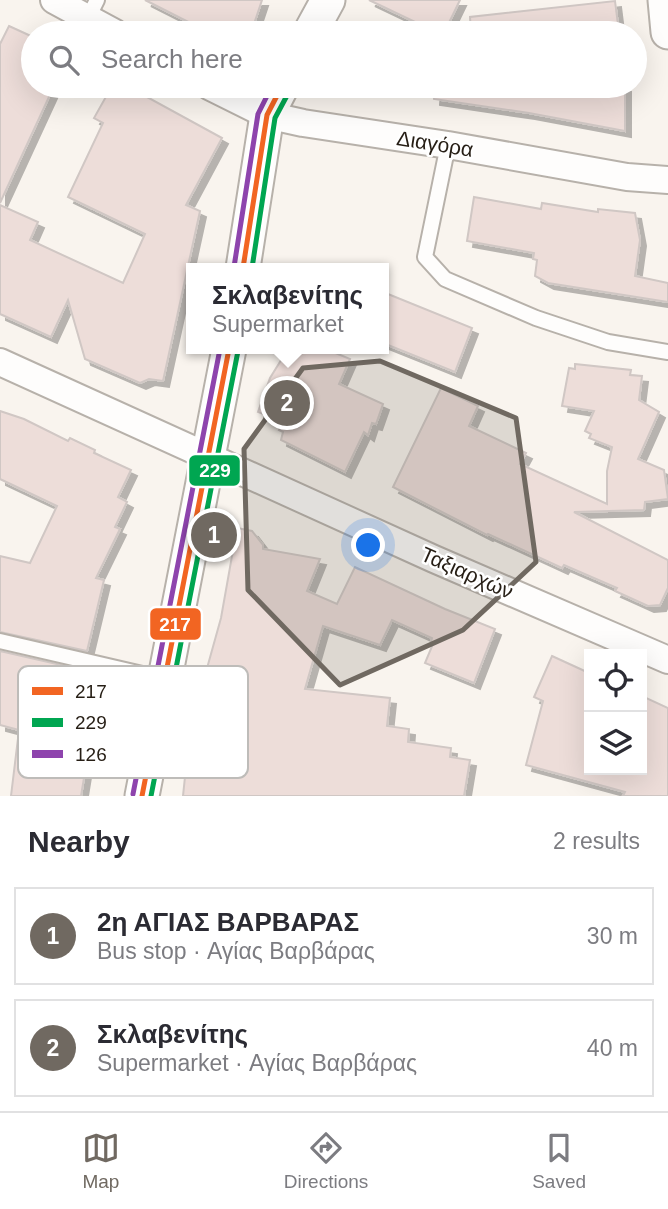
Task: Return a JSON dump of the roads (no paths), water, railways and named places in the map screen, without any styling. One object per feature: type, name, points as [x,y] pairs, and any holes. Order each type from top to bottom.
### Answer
[{"type":"street","points":[[54,0],[93,9]]},
{"type":"street","points":[[316,21],[327,0]]},
{"type":"street","points":[[665,0],[668,32]]},
{"type":"street","name":"Διαγόρα","points":[[232,98],[267,116],[303,123],[448,145],[627,177],[668,180]]},
{"type":"street","points":[[244,263],[267,116],[276,98]]},
{"type":"street","points":[[167,666],[228,354]]},
{"type":"street","name":"Ταξιαρχών","points":[[0,362],[434,559],[668,660]]},
{"type":"street","points":[[142,796],[145,778]]},
{"type":"lane","points":[[448,145],[425,257],[445,279],[536,318],[608,342],[668,352]]},
{"type":"lane","points":[[0,641],[108,666]]},
{"type":"place","name":"Σκλαβενίτης","points":[[287,403]]},
{"type":"place","name":"2η ΑΓΙΑΣ ΒΑΡΒΑΡΑΣ","points":[[214,535]]}]
